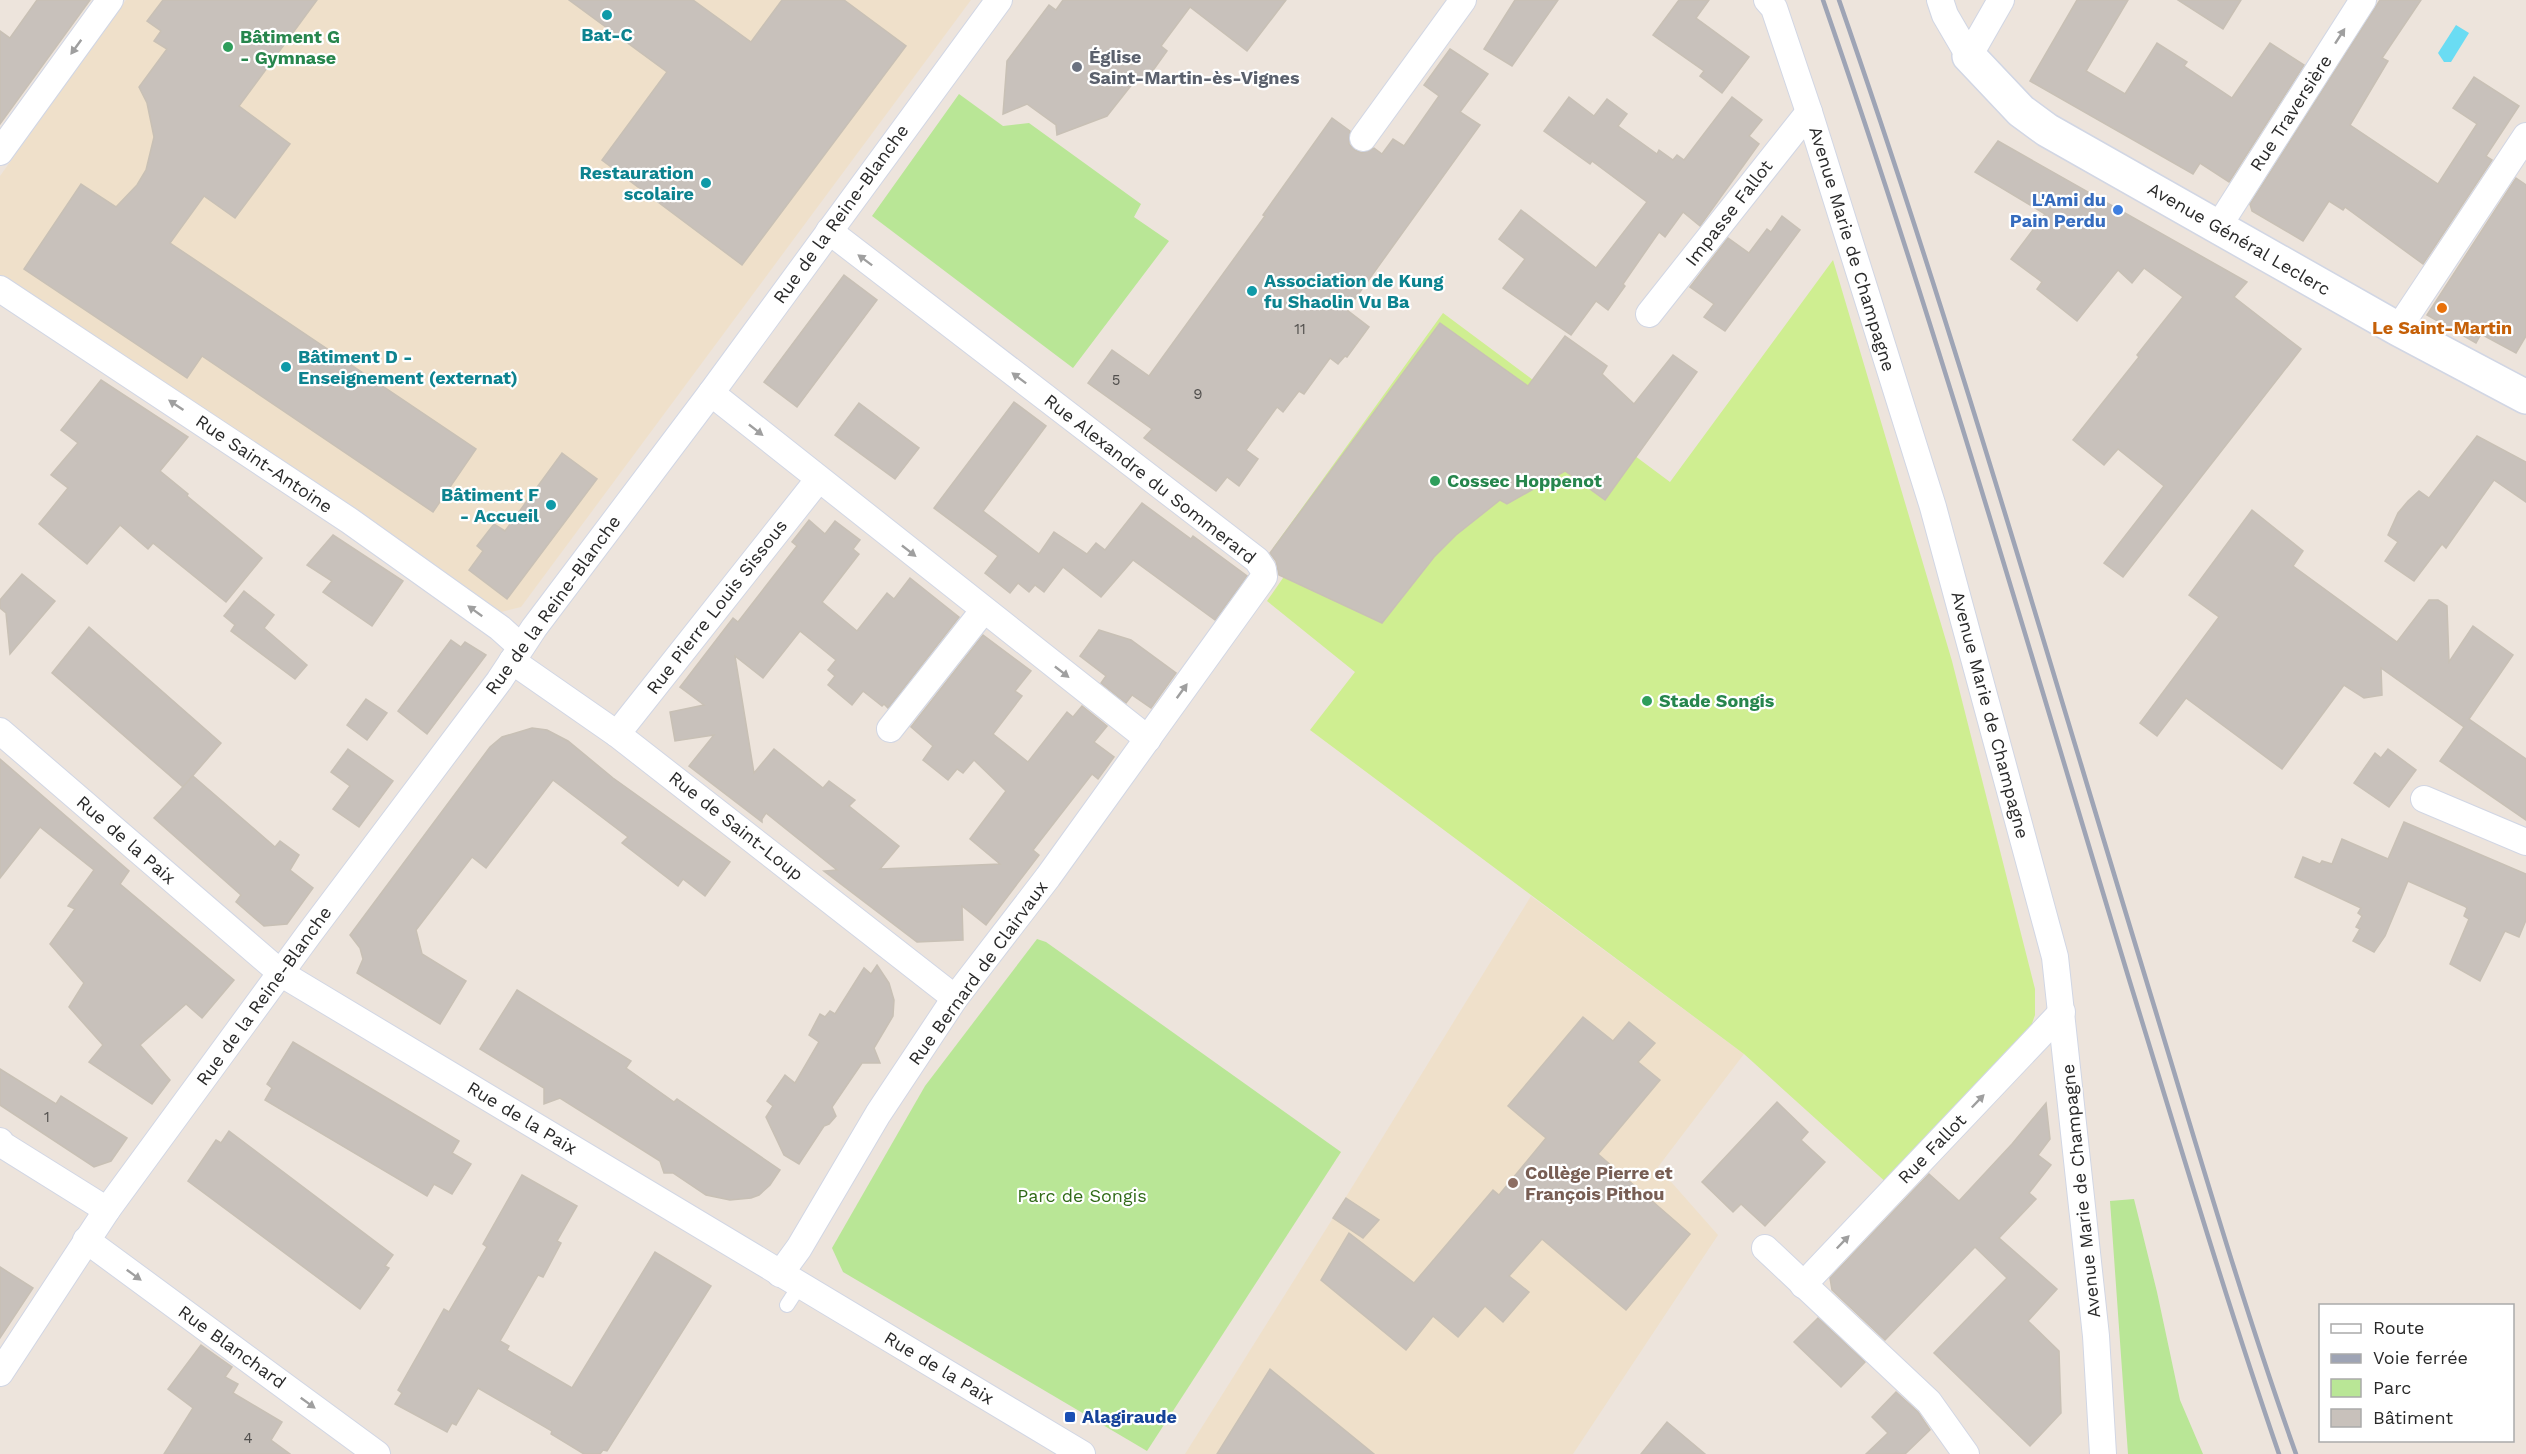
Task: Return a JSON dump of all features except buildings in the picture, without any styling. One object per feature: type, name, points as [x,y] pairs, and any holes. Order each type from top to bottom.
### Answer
[{"type":"main road","name":"Avenue Général Leclerc","points":[[1969,56],[2021,111],[2047,130],[2398,329],[2526,397]]},
{"type":"street","points":[[0,152],[110,0]]},
{"type":"street","name":"Rue de la Reine-Blanche","points":[[0,1373],[107,1210],[999,0]]},
{"type":"street","points":[[1363,138],[1463,0]]},
{"type":"street","name":"Avenue Marie de Champagne","points":[[1767,0],[1774,8],[1809,112],[1933,507],[2055,957],[2096,1336],[2103,1454]]},
{"type":"street","points":[[1940,0],[1945,15],[1969,56],[2001,0]]},
{"type":"street","name":"Rue Traversière","points":[[2218,227],[2363,0]]},
{"type":"street","name":"Impasse Fallot","points":[[1649,314],[1809,112]]},
{"type":"street","points":[[2398,329],[2526,136]]},
{"type":"street","name":"Rue Alexandre du Sommerard","points":[[829,231],[1257,560],[1263,569],[1264,577],[1257,589],[1148,739]]},
{"type":"street","name":"Rue Saint-Antoine","points":[[0,289],[350,520],[500,628],[517,654]]},
{"type":"street","points":[[711,393],[1148,739]]},
{"type":"street","name":"Rue Pierre Louis Sissous","points":[[617,734],[818,480]]},
{"type":"street","points":[[890,729],[983,610]]},
{"type":"street","name":"Rue de Saint-Loup","points":[[517,654],[955,998]]},
{"type":"street","name":"Rue de la Paix","points":[[0,731],[282,974],[789,1288],[1082,1454]]},
{"type":"street","name":"Rue Bernard de Clairvaux","points":[[789,1288],[799,1248],[878,1114],[955,998],[1048,877],[1148,739]]},
{"type":"street","points":[[2424,799],[2525,840]]},
{"type":"street","name":"Rue Fallot","points":[[1803,1285],[2062,1012]]},
{"type":"street","points":[[1,1144],[107,1210]]},
{"type":"street","name":"Rue Blanchard","points":[[86,1240],[377,1454]]},
{"type":"street","points":[[1765,1248],[1929,1402],[1966,1454]]},
{"type":"shaded area","points":[[126,0],[971,0],[521,607],[501,612],[0,276],[0,176]]},
{"type":"shaded area","name":"Collège Pierre et François Pithou","points":[[1531,896],[1744,1054],[1658,1167],[1718,1235],[1573,1454],[1185,1454],[1333,1218]]},
{"type":"green space","points":[[959,94],[1003,126],[1029,123],[1141,204],[1134,217],[1169,241],[1073,368],[872,216]]},
{"type":"green space","name":"Stade Songis","points":[[1833,260],[1952,661],[2035,989],[2035,1015],[2028,1035],[1888,1184],[1744,1054],[1310,730],[1355,672],[1267,601],[1292,565],[1273,548],[1443,313],[1670,482]]},
{"type":"green space","name":"Parc de Songis","points":[[1037,939],[1046,942],[1341,1152],[1147,1451],[843,1272],[832,1248],[925,1086]]},
{"type":"green space","points":[[2134,1199],[2180,1400],[2203,1454],[2128,1454],[2110,1201]]},
{"type":"water","points":[[2456,25],[2469,33],[2451,62],[2444,62],[2438,53]]},
{"type":"railway","points":[[1823,0],[1943,365],[2184,1158],[2279,1454]]},
{"type":"railway","points":[[1839,0],[1963,377],[2223,1232],[2296,1454]]},
{"type":"place","name":"Bat-C","points":[[607,15]]},
{"type":"place","name":"Bâtiment G - Gymnase","points":[[228,47]]},
{"type":"place","name":"Église Saint-Martin-ès-Vignes","points":[[1077,67]]},
{"type":"place","name":"Restauration scolaire","points":[[706,183]]},
{"type":"place","name":"L'Ami du Pain Perdu","points":[[2118,210]]},
{"type":"place","name":"Association de Kung fu Shaolin Vu Ba","points":[[1252,291]]},
{"type":"place","name":"Le Saint-Martin","points":[[2442,308]]},
{"type":"place","name":"Bâtiment D - Enseignement (externat)","points":[[286,367]]},
{"type":"place","name":"Cossec Hoppenot","points":[[1435,481]]},
{"type":"place","name":"Bâtiment F - Accueil","points":[[551,505]]},
{"type":"place","name":"Stade Songis","points":[[1647,701]]},
{"type":"place","name":"Collège Pierre et François Pithou","points":[[1513,1183]]},
{"type":"place","name":"Alagiraude","points":[[1070,1417]]}]
